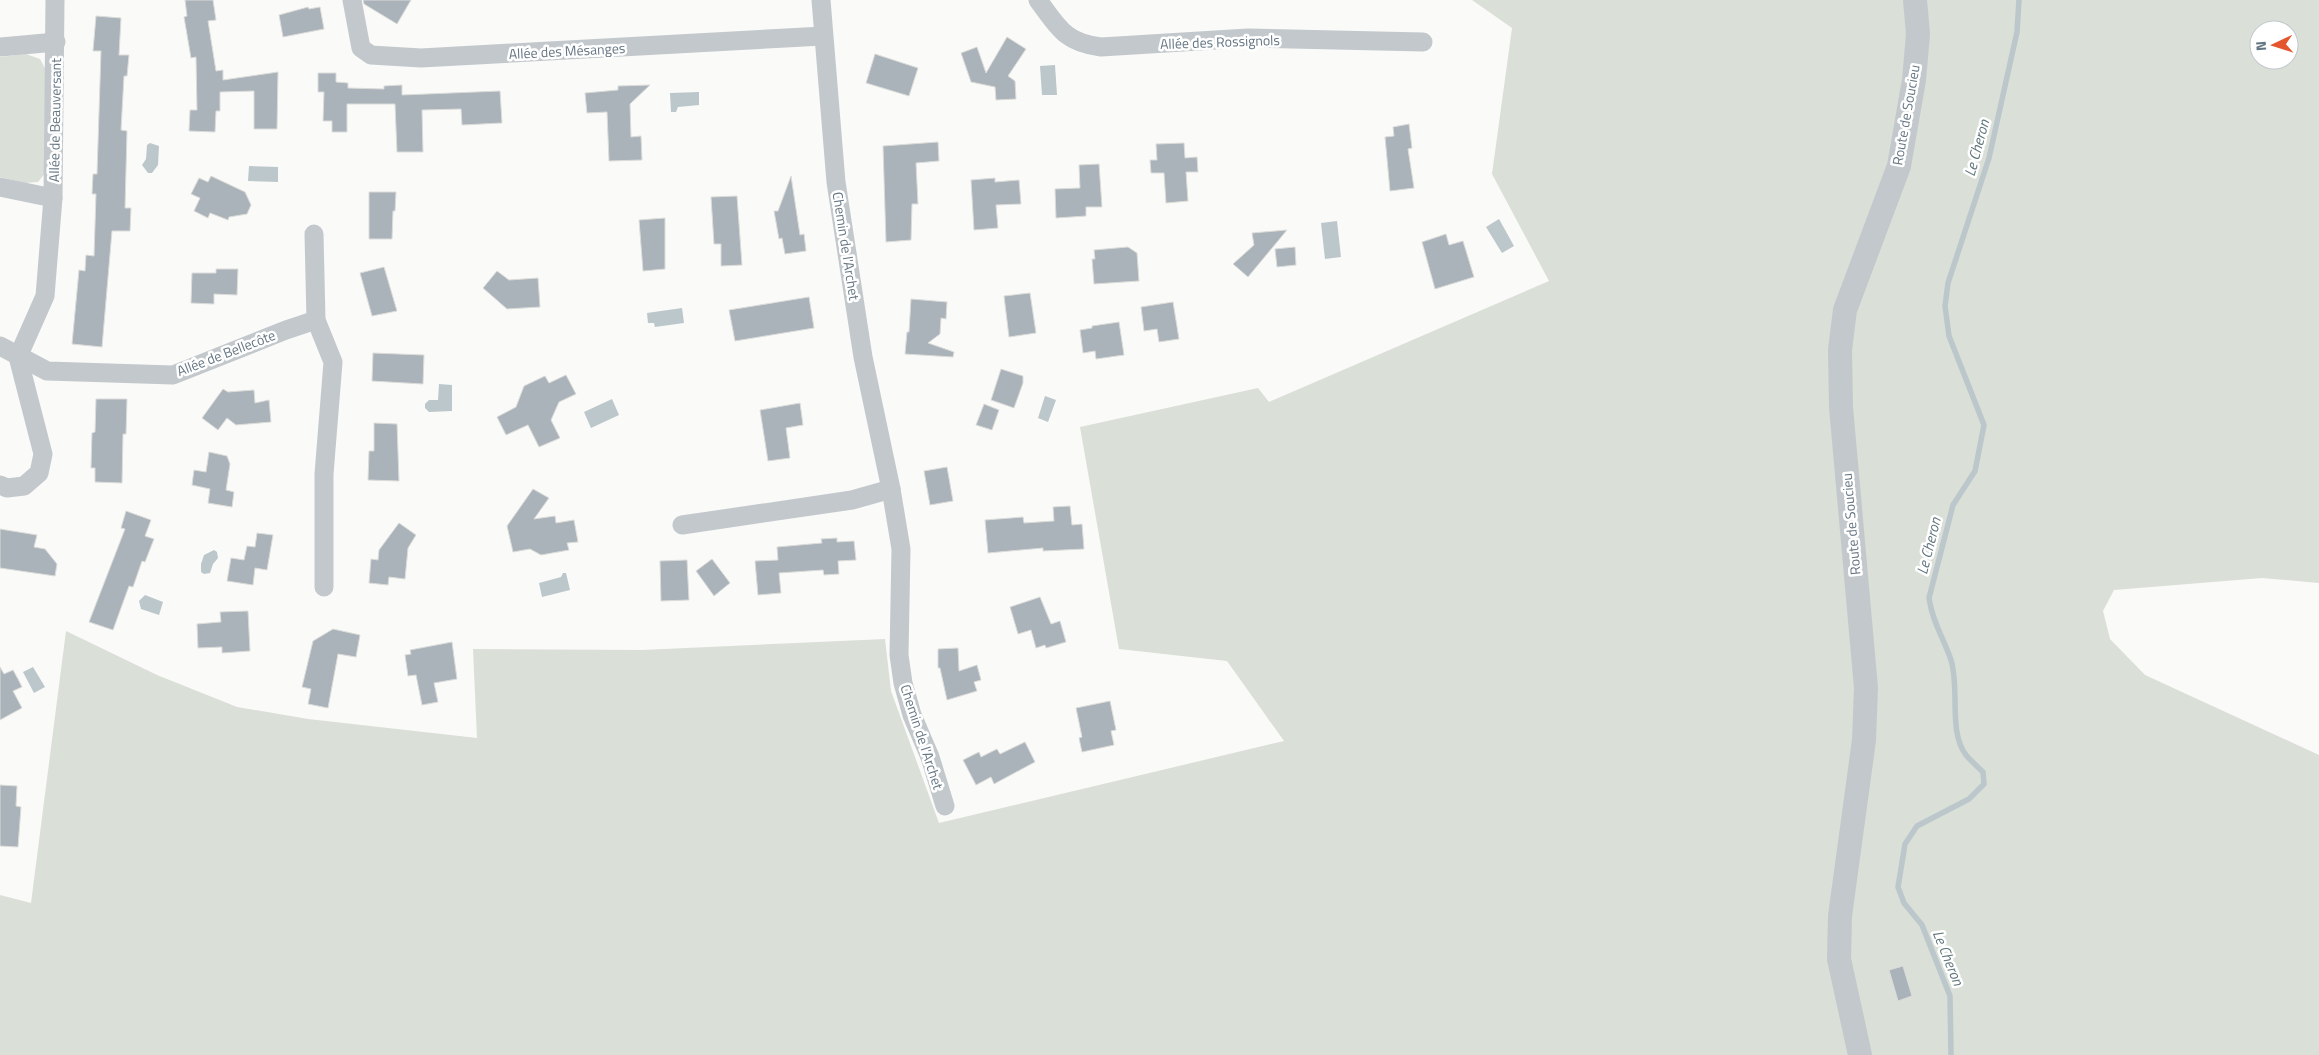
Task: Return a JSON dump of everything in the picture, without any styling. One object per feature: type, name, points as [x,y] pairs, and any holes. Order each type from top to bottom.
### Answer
[{"type":"street","name":"Allée de Beauversant","points":[[18,357],[45,296],[53,198],[55,0]]},
{"type":"street","name":"Allée des Mésanges","points":[[352,0],[361,48],[372,55],[421,58],[823,36]]},
{"type":"street","name":"Chemin de l'Archet","points":[[822,0],[823,36],[836,182],[863,357],[891,489],[901,549],[899,655],[903,683],[912,715],[930,758],[945,806]]},
{"type":"street","name":"Allée des Rossignols","points":[[1038,0],[1063,34],[1089,46],[1101,47],[1248,38],[1423,42]]},
{"type":"street","name":"Route de Soucieu","points":[[1860,1055],[1840,959],[1840,916],[1864,740],[1866,688],[1841,407],[1840,350],[1845,310],[1899,166],[1914,80],[1918,34],[1915,0]]},
{"type":"street","name":"Allée de Beauversant","points":[[0,48],[56,42]]},
{"type":"street","name":"Allée de Beauversant","points":[[0,187],[53,198]]},
{"type":"street","points":[[314,234],[316,320],[333,362],[324,474],[324,587]]},
{"type":"street","name":"Allée de Bellecôte","points":[[18,357],[47,371],[173,375],[316,320]]},
{"type":"street","points":[[0,346],[18,357],[43,454],[39,473],[24,486],[7,488],[0,485]]},
{"type":"street","points":[[682,525],[852,500],[891,489]]},
{"type":"shaded area","points":[[1472,0],[2319,0],[2319,583],[2262,578],[2114,590],[2103,611],[2110,639],[2145,675],[2319,755],[2319,1055],[0,1055],[0,895],[31,903],[66,631],[157,675],[237,707],[308,719],[477,738],[473,649],[642,650],[885,639],[891,691],[939,823],[1284,741],[1227,661],[1119,649],[1080,427],[1258,388],[1269,402],[1549,281],[1492,174],[1512,28]]},
{"type":"shaded area","points":[[26,54],[40,59],[47,72],[46,172],[38,182],[25,183],[0,177],[0,57]]},
{"type":"shaded area","points":[[1055,65],[1057,95],[1042,95],[1040,66]]},
{"type":"shaded area","points":[[699,92],[699,105],[678,107],[676,112],[671,112],[670,93]]},
{"type":"shaded area","points":[[150,143],[159,146],[158,165],[152,173],[148,173],[142,165],[146,159],[147,145]]},
{"type":"shaded area","points":[[249,166],[278,167],[278,182],[248,181]]},
{"type":"shaded area","points":[[1499,219],[1514,246],[1502,253],[1486,227]]},
{"type":"shaded area","points":[[1337,221],[1341,257],[1325,259],[1321,223]]},
{"type":"shaded area","points":[[682,308],[684,323],[655,327],[654,323],[648,323],[647,313]]},
{"type":"shaded area","points":[[439,384],[452,385],[452,411],[429,412],[425,408],[425,404],[429,400],[438,400]]},
{"type":"shaded area","points":[[1045,396],[1056,400],[1048,422],[1038,418]]},
{"type":"shaded area","points":[[612,399],[619,415],[591,428],[584,412]]},
{"type":"shaded area","points":[[214,550],[217,552],[218,558],[213,564],[210,573],[204,574],[201,572],[201,564],[204,555]]},
{"type":"shaded area","points":[[563,573],[566,573],[570,590],[542,597],[539,583],[561,577]]},
{"type":"shaded area","points":[[145,595],[163,602],[159,615],[141,609],[139,601]]},
{"type":"shaded area","points":[[33,667],[45,687],[34,693],[23,672]]},
{"type":"building","points":[[185,0],[213,0],[216,20],[208,21],[216,71],[223,70],[223,80],[278,72],[277,129],[254,129],[254,91],[220,92],[220,111],[216,111],[215,132],[189,131],[190,110],[197,110],[196,57],[191,58],[184,17],[187,16]]},
{"type":"building","points":[[363,0],[411,0],[397,24],[364,4]]},
{"type":"building","points":[[308,7],[309,9],[320,7],[324,29],[283,37],[279,15]]},
{"type":"building","points":[[96,16],[121,18],[119,55],[129,55],[127,76],[124,76],[121,130],[127,131],[125,208],[131,208],[130,231],[112,231],[102,347],[72,344],[79,270],[85,271],[86,255],[94,256],[96,194],[92,194],[93,174],[97,174],[101,51],[93,51]]},
{"type":"building","points":[[1007,37],[1026,49],[1008,76],[1015,81],[1016,99],[996,100],[995,87],[971,82],[961,53],[977,47],[986,73]]},
{"type":"building","points":[[875,54],[918,68],[909,96],[866,83]]},
{"type":"building","points":[[318,73],[336,73],[336,82],[348,83],[348,88],[384,89],[384,86],[402,85],[402,95],[500,91],[502,123],[462,125],[461,109],[422,110],[423,152],[397,152],[395,104],[347,104],[347,132],[332,132],[332,121],[323,121],[324,92],[318,92]]},
{"type":"building","points":[[650,85],[630,104],[631,137],[641,136],[642,160],[609,161],[607,112],[587,113],[585,93],[618,90],[618,86]]},
{"type":"building","points":[[1409,124],[1412,148],[1408,149],[1414,188],[1390,191],[1385,137],[1394,136],[1393,127]]},
{"type":"building","points":[[938,142],[939,161],[916,163],[918,204],[912,204],[911,240],[886,242],[883,146]]},
{"type":"building","points":[[1184,143],[1185,158],[1197,157],[1198,172],[1186,172],[1188,201],[1166,203],[1164,173],[1151,173],[1150,160],[1157,160],[1156,144]]},
{"type":"building","points":[[1099,164],[1102,207],[1086,207],[1086,216],[1056,218],[1055,189],[1080,188],[1079,165]]},
{"type":"building","points":[[211,176],[245,192],[251,205],[247,214],[229,217],[228,220],[210,213],[208,218],[194,211],[200,198],[191,194],[199,178],[208,182]]},
{"type":"building","points":[[791,176],[800,235],[804,234],[806,251],[785,254],[782,238],[779,239],[774,211],[778,211]]},
{"type":"building","points":[[995,178],[995,182],[1019,180],[1021,204],[996,205],[998,228],[974,230],[971,180]]},
{"type":"building","points":[[369,192],[396,192],[392,239],[369,239]]},
{"type":"building","points":[[737,196],[742,265],[721,266],[721,244],[714,244],[711,197]]},
{"type":"building","points":[[665,218],[665,269],[643,271],[639,220]]},
{"type":"building","points":[[1287,230],[1248,277],[1233,264],[1254,245],[1252,233]]},
{"type":"building","points":[[1446,234],[1449,245],[1463,241],[1474,277],[1435,289],[1422,242]]},
{"type":"building","points":[[1128,247],[1137,253],[1139,281],[1094,284],[1092,259],[1095,259],[1094,250]]},
{"type":"building","points":[[1295,247],[1296,265],[1277,267],[1275,249]]},
{"type":"building","points":[[384,267],[397,311],[372,316],[360,273]]},
{"type":"building","points":[[216,269],[238,269],[237,295],[214,294],[214,304],[191,303],[192,273],[216,273]]},
{"type":"building","points":[[497,271],[509,280],[538,278],[540,307],[507,309],[483,288]]},
{"type":"building","points":[[1030,293],[1036,333],[1009,337],[1004,296]]},
{"type":"building","points":[[809,297],[814,328],[735,341],[729,310]]},
{"type":"building","points":[[911,299],[947,302],[946,319],[941,318],[940,334],[928,343],[954,352],[953,357],[905,354],[907,332],[909,332]]},
{"type":"building","points":[[1173,302],[1179,339],[1159,342],[1157,329],[1144,331],[1141,307]]},
{"type":"building","points":[[1119,322],[1124,355],[1096,359],[1095,351],[1083,353],[1080,330],[1092,328],[1092,326]]},
{"type":"building","points":[[373,353],[424,355],[423,384],[372,381]]},
{"type":"building","points":[[1001,369],[1023,376],[1023,383],[1014,408],[991,400]]},
{"type":"building","points":[[566,375],[576,394],[559,402],[551,420],[560,438],[539,447],[528,425],[506,435],[497,417],[516,407],[524,386],[545,376],[549,383]]},
{"type":"building","points":[[223,389],[228,392],[254,390],[255,403],[269,400],[271,422],[236,425],[227,418],[218,430],[202,418]]},
{"type":"building","points":[[96,399],[127,399],[126,434],[123,434],[122,483],[95,482],[95,468],[91,468],[92,433],[95,432]]},
{"type":"building","points":[[800,403],[803,425],[786,428],[790,458],[768,461],[760,410]]},
{"type":"building","points":[[984,404],[999,410],[992,430],[976,425]]},
{"type":"building","points":[[374,423],[397,424],[399,481],[368,480],[369,451],[374,451]]},
{"type":"building","points":[[209,452],[227,456],[230,464],[226,490],[234,492],[232,507],[208,503],[210,489],[192,485],[194,470],[206,472]]},
{"type":"building","points":[[947,467],[953,501],[930,505],[924,471]]},
{"type":"building","points":[[533,489],[549,498],[534,519],[555,516],[556,523],[574,520],[578,542],[567,543],[569,550],[541,555],[530,549],[513,552],[507,526]]},
{"type":"building","points":[[1070,506],[1072,525],[1082,524],[1084,549],[1043,551],[1043,548],[988,553],[985,520],[1023,517],[1024,523],[1054,521],[1053,507]]},
{"type":"building","points":[[126,511],[151,520],[145,536],[154,539],[145,562],[142,561],[133,587],[129,586],[113,630],[89,622],[125,529],[121,528]]},
{"type":"building","points":[[399,523],[416,535],[408,548],[405,579],[389,577],[388,585],[369,583],[371,559],[378,560],[379,550]]},
{"type":"building","points":[[0,529],[37,535],[34,547],[45,549],[57,564],[55,576],[0,568]]},
{"type":"building","points":[[257,533],[273,535],[267,570],[255,568],[253,585],[227,581],[231,558],[244,560],[247,546],[255,547]]},
{"type":"building","points":[[837,538],[837,542],[854,541],[856,560],[838,561],[839,574],[824,575],[823,570],[779,573],[781,593],[758,595],[755,561],[778,560],[777,547],[822,543],[821,539]]},
{"type":"building","points":[[712,559],[730,583],[714,596],[696,571]]},
{"type":"building","points":[[687,560],[689,600],[661,601],[660,561]]},
{"type":"building","points":[[1040,597],[1051,624],[1060,621],[1066,642],[1046,648],[1045,645],[1036,648],[1031,630],[1018,634],[1010,607]]},
{"type":"building","points":[[248,611],[250,651],[222,653],[222,647],[198,648],[197,624],[221,622],[220,612]]},
{"type":"building","points":[[333,629],[360,635],[356,657],[338,654],[328,708],[308,704],[311,689],[302,687],[313,641]]},
{"type":"building","points":[[452,642],[457,679],[434,683],[438,702],[422,705],[416,675],[408,676],[405,655],[411,654],[410,650]]},
{"type":"building","points":[[958,648],[959,671],[977,665],[981,680],[974,682],[977,691],[947,700],[940,668],[938,668],[938,649]]},
{"type":"building","points":[[0,667],[4,674],[13,670],[18,679],[22,687],[13,691],[22,708],[0,720]]},
{"type":"building","points":[[1110,701],[1116,730],[1111,731],[1114,745],[1082,752],[1079,738],[1082,737],[1076,708]]},
{"type":"building","points":[[1025,742],[1035,762],[994,784],[991,777],[976,785],[963,760],[979,752],[981,757],[997,749],[1000,754]]},
{"type":"building","points":[[0,785],[17,786],[16,806],[21,807],[18,847],[0,846]]},
{"type":"building","points":[[1903,966],[1912,996],[1898,1001],[1889,970]]},
{"type":"waterway","name":"Le Cheron","points":[[1951,1055],[1950,996],[1922,925],[1904,903],[1898,887],[1905,844],[1917,826],[1969,799],[1984,784],[1983,772],[1966,755],[1957,735],[1955,684],[1951,660],[1933,614],[1929,598],[1953,505],[1975,471],[1984,425],[1949,336],[1945,306],[1948,283],[1989,158],[2017,32],[2019,0]]}]
